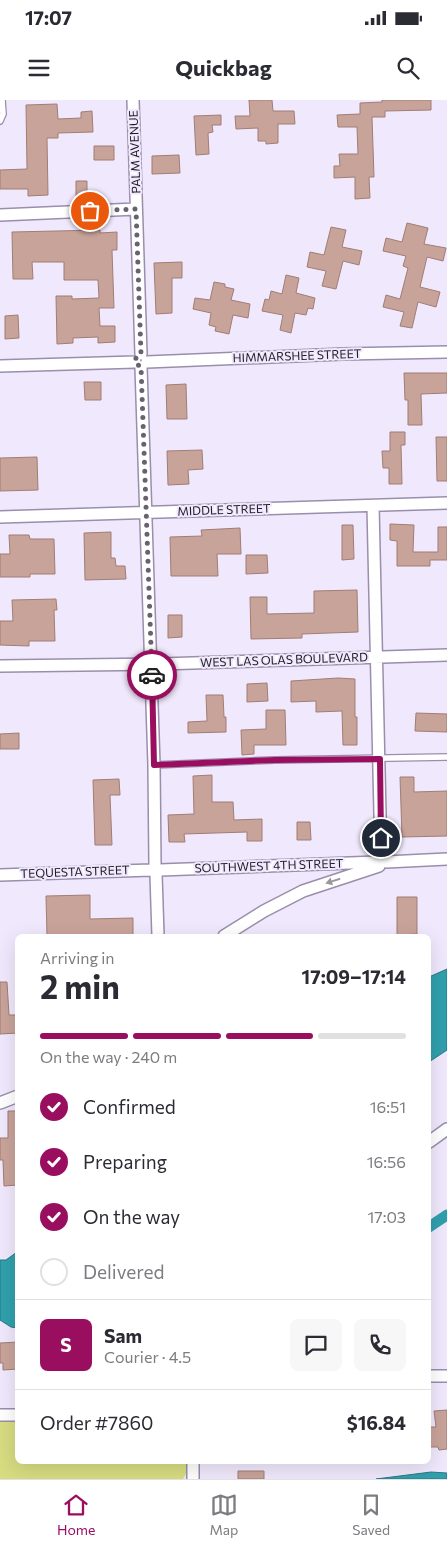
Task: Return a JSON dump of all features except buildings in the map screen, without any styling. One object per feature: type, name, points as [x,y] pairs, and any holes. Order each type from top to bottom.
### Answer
[{"type":"street","name":"PALM AVENUE","points":[[133,100],[147,513],[158,934]]},
{"type":"street","points":[[0,215],[136,209]]},
{"type":"street","name":"HIMMARSHEE STREET","points":[[0,366],[447,352]]},
{"type":"street","name":"MIDDLE STREET","points":[[0,517],[447,503]]},
{"type":"street","points":[[373,506],[378,658],[381,862]]},
{"type":"street","name":"WEST LAS OLAS BOULEVARD","points":[[0,666],[151,664],[447,655]]},
{"type":"street","points":[[227,934],[264,911],[303,891],[381,862],[447,859]]},
{"type":"street","name":"SOUTHWEST 4TH STREET","points":[[156,870],[381,862]]},
{"type":"street","name":"TEQUESTA STREET","points":[[0,875],[156,870]]},
{"type":"street","points":[[0,1104],[15,1097]]},
{"type":"street","points":[[431,1141],[447,1129]]},
{"type":"street","points":[[431,1376],[447,1376]]},
{"type":"street","points":[[0,1415],[15,1415]]},
{"type":"street","points":[[193,1464],[194,1479]]},
{"type":"lane","points":[[0,121],[2,100]]},
{"type":"lane","points":[[154,765],[275,760],[447,757]]},
{"type":"green space","points":[[15,1419],[15,1464],[189,1464],[183,1479],[0,1479],[0,1420]]},
{"type":"water","points":[[447,969],[447,1050],[431,1061],[431,976]]},
{"type":"water","points":[[15,1253],[15,1328],[0,1320],[0,1260],[6,1260]]},
{"type":"water","points":[[431,1472],[447,1473],[447,1479],[376,1479]]},
{"type":"waterway","points":[[431,1226],[447,1215]]},
{"type":"way so far","points":[[90,211],[136,209],[141,354],[137,356],[135,362],[141,366],[152,675]]},
{"type":"route","points":[[152,675],[154,765],[275,760],[380,759],[381,838]]}]
